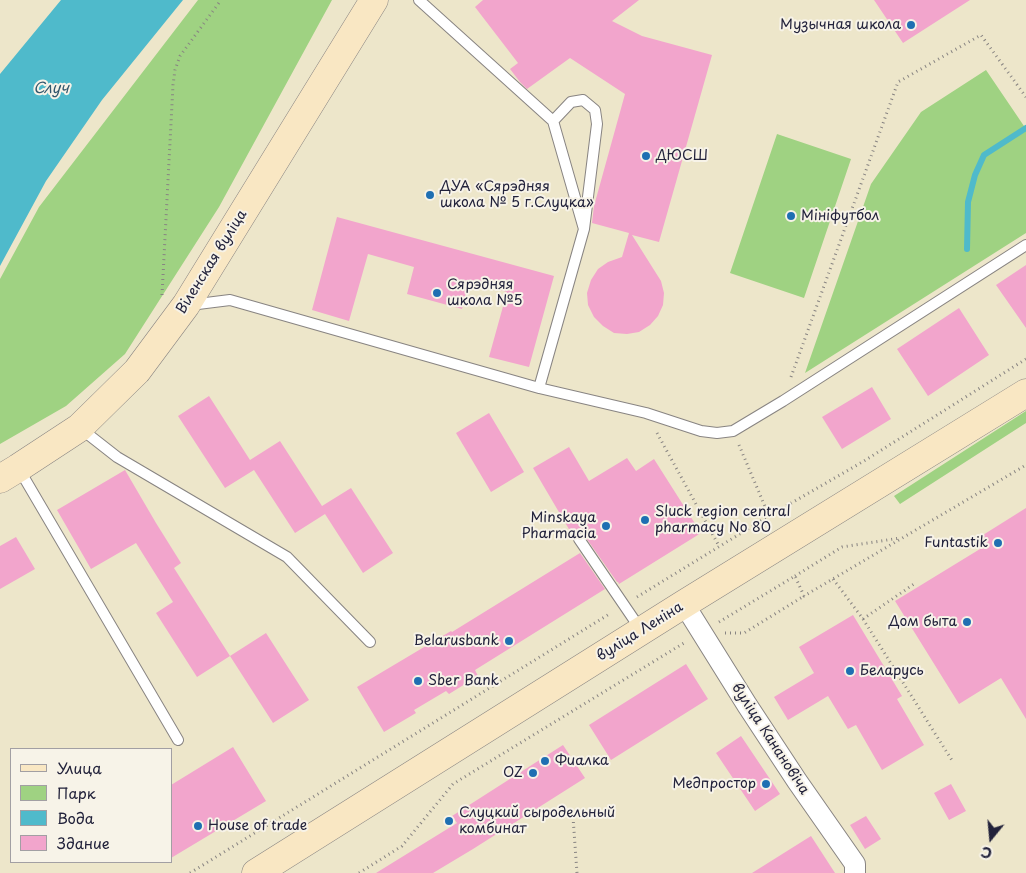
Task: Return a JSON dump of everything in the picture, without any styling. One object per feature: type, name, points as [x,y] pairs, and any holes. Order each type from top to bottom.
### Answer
[{"type":"main road","name":"Віленская вуліца","points":[[9,474],[79,428],[136,371],[174,301],[374,0]]},
{"type":"main road","name":"вуліца Леніна","points":[[256,873],[684,604],[1026,393]]},
{"type":"street","name":"вуліца Канановіча","points":[[684,604],[797,781],[855,864],[855,873]]},
{"type":"lane","points":[[419,0],[552,121],[584,229]]},
{"type":"lane","points":[[539,388],[584,229],[597,124],[595,110],[583,100],[571,102],[552,121]]},
{"type":"lane","points":[[174,301],[230,300],[539,388],[646,413],[701,431],[717,433],[733,431],[783,401],[1026,245]]},
{"type":"lane","points":[[79,428],[117,457],[287,557],[370,642]]},
{"type":"lane","points":[[9,474],[178,740]]},
{"type":"lane","points":[[579,539],[642,631]]},
{"type":"path","points":[[174,301],[173,85],[175,70],[180,56],[221,0]]},
{"type":"path","points":[[783,401],[898,82],[981,35],[1026,97]]},
{"type":"path","points":[[190,873],[768,516],[864,462],[1026,359]]},
{"type":"path","points":[[646,413],[719,546]]},
{"type":"path","points":[[733,431],[768,516]]},
{"type":"path","points":[[702,633],[744,633],[1026,465]]},
{"type":"path","points":[[358,873],[402,846],[453,784],[842,547],[903,537]]},
{"type":"path","points":[[795,576],[804,596]]},
{"type":"path","points":[[833,579],[863,619],[953,762]]},
{"type":"path","points":[[863,619],[914,584]]},
{"type":"path","points":[[573,817],[577,873]]},
{"type":"green space","points":[[198,0],[332,0],[219,207],[125,354],[66,406],[0,444],[0,279],[39,207]]},
{"type":"green space","points":[[986,70],[1026,129],[1026,233],[805,373],[871,184],[921,112]]},
{"type":"green space","name":"Мініфутбол","points":[[777,134],[851,159],[804,298],[730,273]]},
{"type":"green space","points":[[1026,411],[1026,423],[900,504],[894,496]]},
{"type":"water","name":"Случ","points":[[61,0],[183,0],[102,100],[46,181],[0,266],[0,74]]},
{"type":"building","name":"ДЮСШ","points":[[483,0],[639,0],[612,21],[642,36],[712,55],[659,242],[632,235],[661,281],[664,293],[663,305],[658,316],[650,325],[639,332],[627,334],[614,333],[603,326],[594,317],[588,305],[587,293],[591,280],[598,269],[608,262],[622,257],[629,233],[592,223],[594,206],[625,94],[570,58],[527,89],[510,69],[518,63],[475,7]]},
{"type":"building","name":"Музычная школа","points":[[874,0],[970,0],[903,43]]},
{"type":"building","name":"Сярэдняя школа №5","points":[[337,217],[554,276],[529,367],[489,357],[507,292],[469,281],[462,309],[407,294],[414,267],[368,254],[349,321],[312,310]]},
{"type":"building","points":[[1026,265],[1026,328],[996,285]]},
{"type":"building","points":[[959,308],[989,355],[928,396],[897,349]]},
{"type":"building","points":[[872,387],[891,419],[842,449],[822,417]]},
{"type":"building","points":[[209,396],[250,460],[280,441],[322,506],[351,488],[393,553],[363,573],[325,514],[295,533],[254,470],[225,488],[178,416]]},
{"type":"building","points":[[489,413],[524,472],[491,492],[456,433]]},
{"type":"building","name":"Sluck region central pharmacy No 80","points":[[569,447],[589,481],[627,458],[636,471],[654,459],[701,533],[619,584],[584,535],[578,532],[573,536],[533,468]]},
{"type":"building","points":[[125,470],[181,563],[174,568],[230,656],[197,677],[156,613],[173,602],[136,543],[91,569],[57,510]]},
{"type":"building","name":"Дом быта","points":[[1026,508],[1026,719],[1001,678],[959,704],[895,601],[980,549],[975,540]]},
{"type":"building","points":[[16,537],[35,569],[0,589],[0,546]]},
{"type":"building","points":[[580,553],[605,589],[475,670],[478,676],[449,694],[446,691],[414,710],[416,713],[384,732],[357,687],[452,632]]},
{"type":"building","name":"Беларусь","points":[[853,615],[902,696],[897,699],[924,745],[882,770],[856,725],[848,729],[828,696],[788,720],[774,697],[814,673],[799,647]]},
{"type":"building","points":[[266,633],[309,700],[273,723],[230,656]]},
{"type":"building","points":[[686,664],[708,699],[611,760],[589,725]]},
{"type":"building","points":[[741,736],[780,794],[755,811],[716,753]]},
{"type":"building","points":[[563,745],[585,778],[433,873],[376,873],[457,823],[452,816]]},
{"type":"building","name":"House of trade","points":[[233,747],[266,801],[172,857],[172,784]]},
{"type":"building","points":[[951,784],[966,811],[949,820],[934,793]]},
{"type":"building","points":[[866,816],[881,839],[865,849],[850,825]]},
{"type":"building","points":[[811,836],[835,873],[752,873]]},
{"type":"waterway","points":[[967,249],[968,202],[975,175],[984,155],[1026,128]]},
{"type":"place","name":"Музычная школа","points":[[911,25]]},
{"type":"place","name":"ДЮСШ","points":[[646,156]]},
{"type":"place","name":"ДУА «Сярэдняя школа № 5 г.Слуцка»","points":[[430,195]]},
{"type":"place","name":"Мініфутбол","points":[[791,216]]},
{"type":"place","name":"Сярэдняя школа №5","points":[[437,293]]},
{"type":"place","name":"Sluck region central pharmacy No 80","points":[[645,520]]},
{"type":"place","name":"Minskaya Pharmacia","points":[[606,526]]},
{"type":"place","name":"Funtastik","points":[[998,543]]},
{"type":"place","name":"Дом быта","points":[[967,622]]},
{"type":"place","name":"Belarusbank","points":[[509,641]]},
{"type":"place","name":"Беларусь","points":[[850,671]]},
{"type":"place","name":"Sber Bank","points":[[418,681]]},
{"type":"place","name":"Фиалка","points":[[545,761]]},
{"type":"place","name":"OZ","points":[[533,773]]},
{"type":"place","name":"Медпростор","points":[[766,784]]},
{"type":"place","name":"Слуцкий сыродельный комбинат","points":[[449,821]]},
{"type":"place","name":"House of trade","points":[[198,826]]}]
